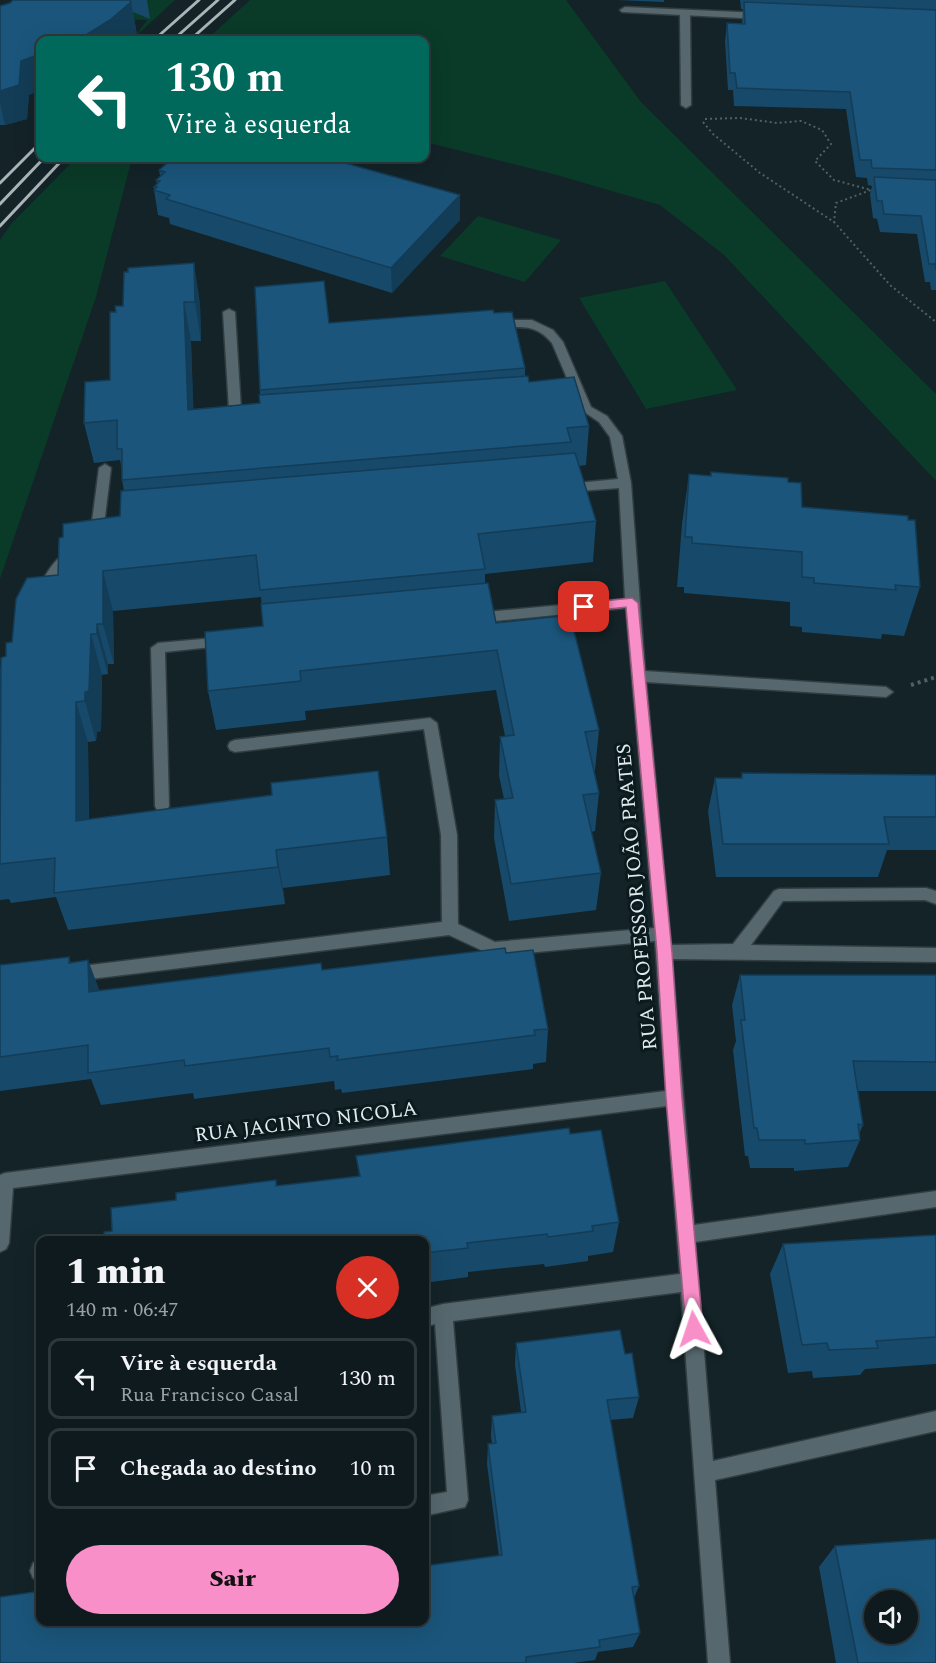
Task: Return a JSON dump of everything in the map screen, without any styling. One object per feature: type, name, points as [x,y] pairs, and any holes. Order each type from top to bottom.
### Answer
[{"type":"street","points":[[625,10],[769,16]]},
{"type":"street","points":[[685,13],[686,105]]},
{"type":"street","points":[[229,312],[236,432],[248,431]]},
{"type":"street","points":[[477,324],[513,321],[532,323],[549,332],[558,342],[586,410]]},
{"type":"street","points":[[568,407],[586,410]]},
{"type":"street","name":"RUA PROFESSOR JOÃO PRATES","points":[[586,410],[603,419],[616,436],[625,483],[632,603],[664,952],[719,1663]]},
{"type":"street","points":[[90,537],[105,468]]},
{"type":"street","points":[[555,489],[625,483]]},
{"type":"street","points":[[35,610],[54,572],[90,537],[120,527]]},
{"type":"street","points":[[466,619],[632,603]]},
{"type":"street","points":[[162,806],[158,648],[241,640]]},
{"type":"street","points":[[638,676],[886,692]]},
{"type":"street","points":[[235,746],[430,723],[449,835],[450,928]]},
{"type":"street","points":[[737,951],[779,895],[926,894],[936,898]]},
{"type":"street","points":[[59,976],[450,928],[494,949],[662,934]]},
{"type":"street","points":[[664,952],[737,951],[936,955]]},
{"type":"street","name":"RUA JACINTO NICOLA","points":[[0,1244],[5,1181],[674,1098]]},
{"type":"street","points":[[686,1235],[936,1199]]},
{"type":"street","points":[[429,1505],[458,1500],[434,1316],[690,1282]]},
{"type":"street","points":[[706,1472],[936,1421]]},
{"type":"path","points":[[834,222],[836,203],[871,190],[834,180],[815,161],[831,144],[822,130],[801,121],[777,123],[740,118],[701,119],[713,134],[760,173],[834,222],[890,285],[936,322]]},
{"type":"green space","points":[[125,0],[175,0],[136,36],[147,20],[118,19]]},
{"type":"green space","points":[[250,0],[566,0],[641,102],[936,394],[936,481],[724,255],[660,205],[553,174],[429,143],[429,36],[210,36]]},
{"type":"green space","points":[[72,162],[131,162],[96,297],[0,579],[0,240],[11,224]]},
{"type":"green space","points":[[478,216],[561,240],[525,282],[440,256]]},
{"type":"green space","points":[[665,281],[737,390],[646,409],[579,298]]},
{"type":"building","points":[[13,0],[130,0],[131,2],[110,20],[83,36],[36,36],[36,55],[21,61],[19,85],[0,91],[0,6]]},
{"type":"building","points":[[744,2],[936,10],[936,170],[872,168],[871,160],[860,160],[850,92],[737,88],[735,73],[730,73],[727,23],[745,24]]},
{"type":"building","points":[[168,162],[341,162],[460,195],[391,268],[166,199],[170,195],[154,190],[160,181],[156,180],[165,172],[159,170]]},
{"type":"building","points":[[874,177],[936,180],[936,270],[935,264],[929,264],[921,216],[884,214],[882,201],[877,201]]},
{"type":"building","points":[[194,263],[195,302],[184,302],[188,410],[260,403],[259,395],[528,376],[529,382],[574,377],[589,426],[567,428],[571,442],[122,480],[122,449],[117,449],[117,420],[84,423],[85,382],[110,380],[110,312],[116,312],[115,306],[123,306],[124,272],[128,272],[128,268]]},
{"type":"building","points":[[324,281],[329,323],[493,310],[494,313],[512,312],[525,368],[260,390],[255,287]]},
{"type":"building","points":[[575,453],[596,521],[478,534],[485,569],[260,590],[256,555],[103,571],[103,624],[97,624],[97,634],[91,634],[89,691],[85,692],[85,701],[76,702],[76,821],[272,795],[271,783],[378,771],[387,837],[276,850],[278,867],[54,893],[55,858],[0,864],[1,658],[6,656],[6,643],[12,642],[16,599],[27,578],[58,575],[59,538],[63,537],[63,524],[120,516],[121,491]]},
{"type":"building","points":[[711,472],[788,478],[788,482],[801,483],[802,507],[908,516],[908,520],[915,520],[920,587],[895,585],[896,590],[814,583],[814,578],[802,577],[802,552],[692,543],[692,537],[685,537],[689,474],[711,476]]},
{"type":"building","points":[[488,583],[496,623],[570,615],[599,730],[585,732],[599,793],[583,795],[601,873],[511,884],[495,800],[513,798],[500,737],[514,735],[497,650],[300,671],[301,681],[208,691],[205,632],[263,626],[261,604]]},
{"type":"building","points":[[742,773],[936,775],[936,817],[884,817],[889,844],[723,844],[715,778],[742,778]]},
{"type":"building","points":[[505,948],[506,953],[533,950],[548,1029],[534,1030],[535,1035],[337,1060],[338,1056],[330,1057],[329,1048],[185,1066],[184,1060],[88,1073],[88,1045],[0,1057],[0,965],[69,957],[69,963],[88,960],[89,992],[321,963],[322,970]]},
{"type":"building","points":[[740,975],[936,975],[936,1062],[853,1061],[863,1125],[858,1124],[860,1140],[805,1144],[805,1140],[759,1140],[757,1128],[754,1128],[741,1020],[745,1020]]},
{"type":"building","points":[[569,1128],[570,1134],[601,1130],[619,1222],[592,1226],[593,1231],[467,1243],[468,1248],[429,1252],[429,1236],[104,1236],[104,1232],[112,1231],[111,1208],[176,1200],[176,1193],[276,1180],[276,1186],[360,1176],[356,1156]]},
{"type":"building","points":[[936,1235],[936,1337],[876,1341],[878,1348],[829,1350],[827,1343],[802,1345],[783,1244]]},
{"type":"building","points":[[620,1330],[625,1354],[632,1353],[639,1397],[607,1400],[639,1586],[632,1587],[640,1633],[599,1640],[600,1647],[526,1657],[526,1663],[0,1663],[0,1597],[36,1592],[36,1626],[429,1626],[429,1565],[502,1555],[488,1444],[496,1443],[492,1416],[526,1412],[516,1343]]},
{"type":"building","points":[[936,1539],[936,1663],[858,1663],[835,1546]]},
{"type":"railway","points":[[158,36],[199,0]]},
{"type":"railway","points":[[178,36],[218,0]]},
{"type":"railway","points":[[194,36],[235,0]]},
{"type":"railway","points":[[0,183],[36,147]]},
{"type":"railway","points":[[0,204],[40,162]]},
{"type":"railway","points":[[0,226],[60,162]]},
{"type":"route","points":[[584,607],[632,603],[664,952],[694,1329]]}]
